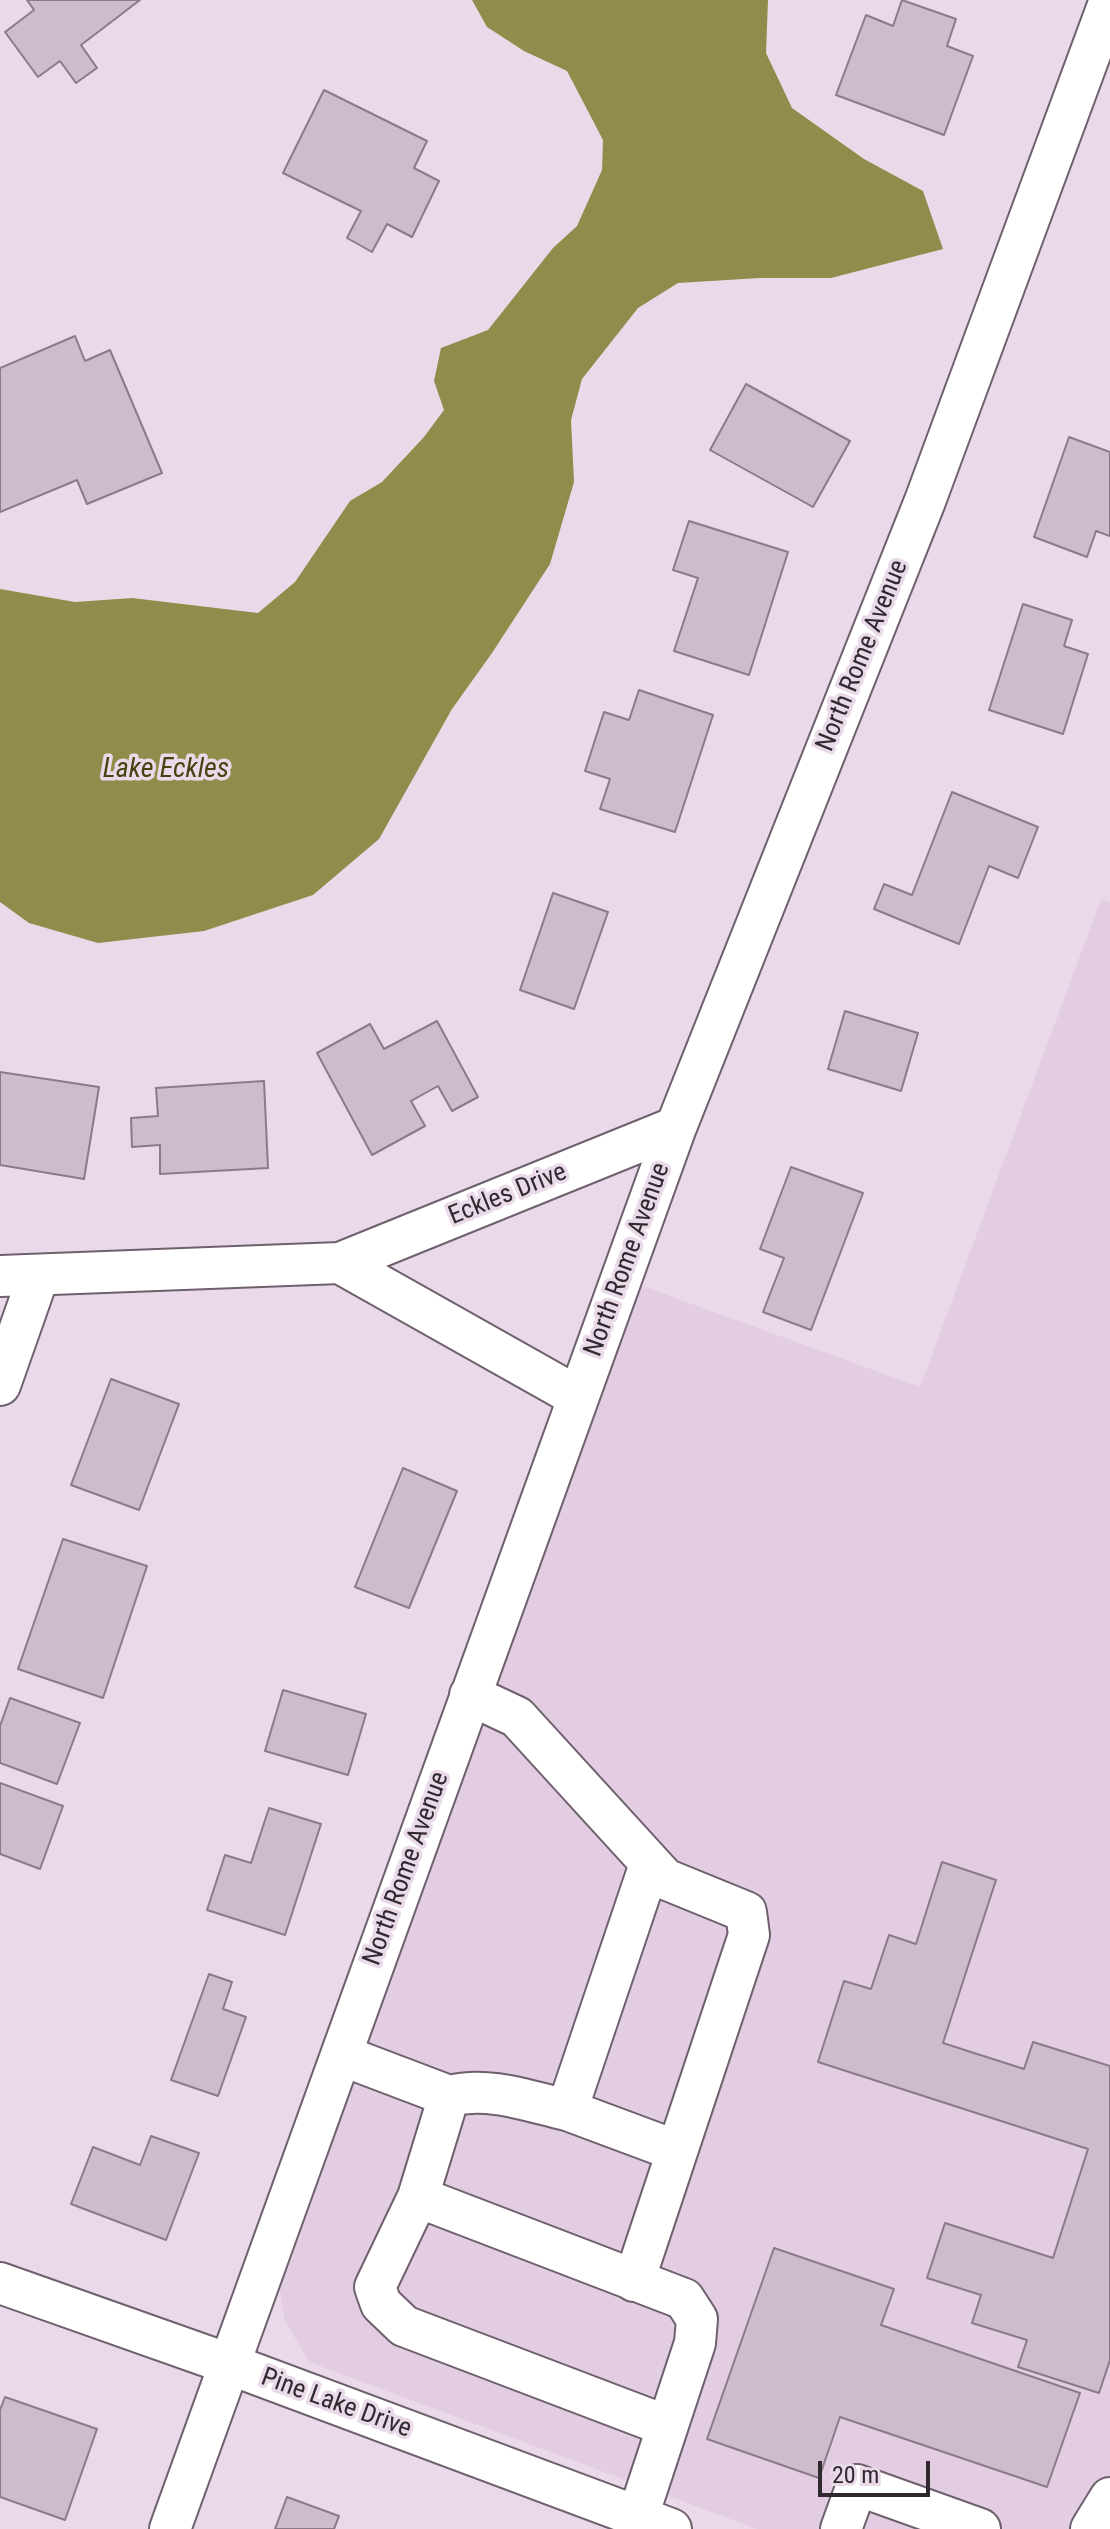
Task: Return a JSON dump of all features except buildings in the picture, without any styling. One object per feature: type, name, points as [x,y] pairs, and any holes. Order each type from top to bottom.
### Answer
[{"type":"street","name":"North Rome Avenue","points":[[170,2529],[676,1127],[919,516],[1110,0]]},
{"type":"street","name":"Eckles Drive","points":[[19,1276],[340,1263],[676,1127]]},
{"type":"street","points":[[340,1263],[578,1397]]},
{"type":"street","points":[[0,1385],[19,1276]]},
{"type":"street","points":[[470,1695],[517,1717],[665,1879],[746,1912],[749,1935],[634,2281]]},
{"type":"street","points":[[567,2110],[650,1864]]},
{"type":"street","points":[[341,2055],[449,2096],[467,2091],[486,2092],[567,2110],[677,2151]]},
{"type":"street","points":[[449,2096],[418,2197],[375,2287],[381,2304],[404,2326],[667,2426]]},
{"type":"street","points":[[418,2197],[684,2299],[697,2319],[695,2343],[667,2426],[654,2523]]},
{"type":"street","name":"Pine Lake Drive","points":[[0,2283],[229,2364],[654,2523]]},
{"type":"street","points":[[841,2529],[857,2485],[980,2529]]},
{"type":"street","points":[[1091,2529],[1110,2498]]},
{"type":"shaded area","points":[[1101,899],[1110,902],[1110,2529],[757,2529],[309,2362],[284,2319],[280,2290],[637,1284],[920,1387]]},
{"type":"water","name":"Lake Eckles","points":[[472,0],[768,0],[766,53],[792,108],[864,159],[923,191],[943,249],[831,278],[678,283],[638,308],[582,379],[571,420],[574,482],[550,564],[452,709],[379,839],[313,895],[204,931],[98,943],[29,923],[0,902],[0,589],[75,602],[132,598],[258,613],[295,582],[350,501],[382,482],[424,437],[444,410],[434,381],[441,348],[488,330],[553,248],[577,226],[602,170],[603,140],[567,71],[524,51],[487,27]]}]
